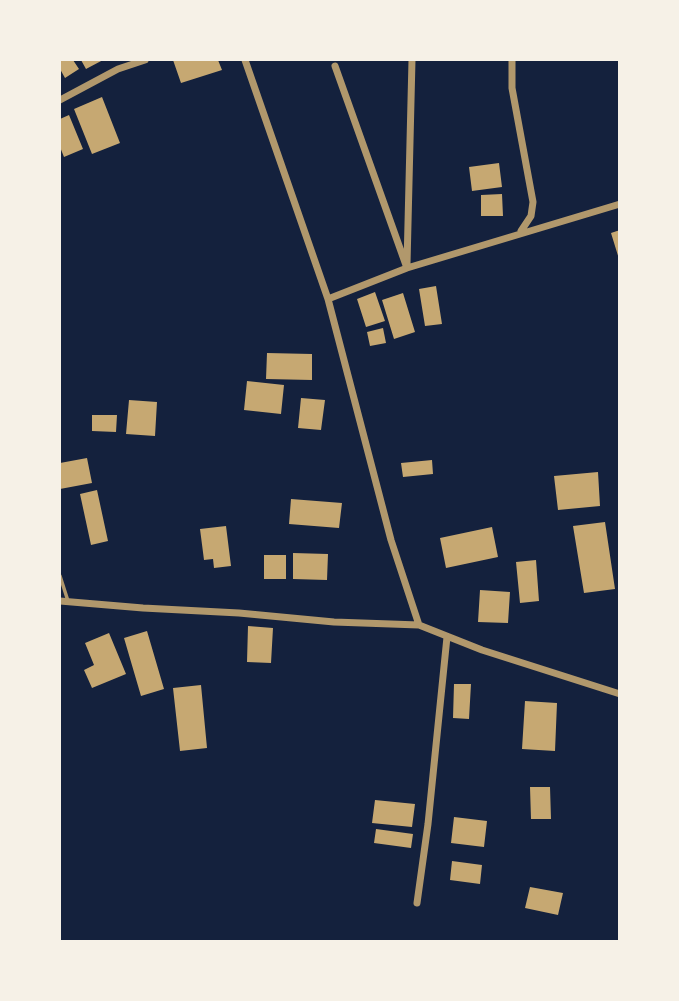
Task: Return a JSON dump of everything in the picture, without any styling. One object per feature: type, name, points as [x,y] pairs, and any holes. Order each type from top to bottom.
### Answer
[{"type":"street","points":[[60,100],[118,69],[145,60]]},
{"type":"street","points":[[245,60],[328,299],[391,540],[419,625]]},
{"type":"street","points":[[407,268],[412,60]]},
{"type":"street","points":[[512,60],[512,88],[533,202],[531,215],[521,232]]},
{"type":"street","points":[[335,66],[407,268]]},
{"type":"street","points":[[328,299],[407,268],[620,204]]},
{"type":"street","points":[[64,601],[334,622],[419,625],[447,637],[620,694]]},
{"type":"street","points":[[416,903],[428,824],[447,637]]},
{"type":"lane","points":[[60,576],[64,601]]},
{"type":"building","points":[[60,60],[73,60],[79,69],[65,78],[60,69]]},
{"type":"building","points":[[81,60],[103,60],[86,69]]},
{"type":"building","points":[[173,60],[218,60],[222,70],[181,83]]},
{"type":"building","points":[[102,97],[120,143],[92,154],[74,109]]},
{"type":"building","points":[[69,115],[83,149],[64,157],[60,147],[60,119]]},
{"type":"building","points":[[499,163],[502,187],[472,191],[469,167]]},
{"type":"building","points":[[502,194],[503,216],[481,216],[481,195]]},
{"type":"building","points":[[620,230],[620,259],[619,259],[611,233]]},
{"type":"building","points":[[436,286],[442,324],[425,326],[419,289]]},
{"type":"building","points":[[375,292],[385,321],[366,327],[357,299]]},
{"type":"building","points":[[403,293],[415,332],[394,339],[382,300]]},
{"type":"building","points":[[383,328],[386,343],[370,346],[367,332]]},
{"type":"building","points":[[267,353],[312,354],[312,380],[266,379]]},
{"type":"building","points":[[247,381],[284,385],[281,414],[244,410]]},
{"type":"building","points":[[301,398],[325,400],[321,430],[298,428]]},
{"type":"building","points":[[129,400],[157,402],[155,436],[126,434]]},
{"type":"building","points":[[92,415],[117,415],[116,432],[92,431]]},
{"type":"building","points":[[87,458],[92,483],[60,489],[60,463]]},
{"type":"building","points":[[432,460],[433,474],[403,477],[401,463]]},
{"type":"building","points":[[598,472],[600,506],[558,510],[554,476]]},
{"type":"building","points":[[97,490],[108,541],[91,545],[80,494]]},
{"type":"building","points":[[291,499],[342,503],[339,528],[289,524]]},
{"type":"building","points":[[605,522],[615,589],[584,593],[573,526]]},
{"type":"building","points":[[226,526],[231,566],[214,568],[213,559],[204,560],[200,529]]},
{"type":"building","points":[[492,527],[498,557],[446,568],[440,538]]},
{"type":"building","points":[[293,553],[328,554],[327,580],[293,579]]},
{"type":"building","points":[[264,555],[286,555],[286,579],[264,579]]},
{"type":"building","points":[[536,560],[539,601],[520,603],[516,562]]},
{"type":"building","points":[[480,590],[510,592],[508,623],[478,622]]},
{"type":"building","points":[[248,626],[273,628],[271,663],[247,662]]},
{"type":"building","points":[[147,631],[164,689],[141,696],[124,638]]},
{"type":"building","points":[[109,633],[126,674],[92,688],[84,670],[94,665],[85,643]]},
{"type":"building","points":[[454,684],[471,684],[469,719],[453,718]]},
{"type":"building","points":[[201,685],[207,748],[180,751],[173,688]]},
{"type":"building","points":[[525,701],[557,703],[555,751],[522,749]]},
{"type":"building","points":[[530,787],[550,787],[551,819],[531,819]]},
{"type":"building","points":[[375,800],[415,804],[412,827],[372,823]]},
{"type":"building","points":[[454,817],[487,821],[484,847],[451,843]]},
{"type":"building","points":[[376,829],[413,834],[411,848],[374,843]]},
{"type":"building","points":[[452,861],[482,865],[480,884],[450,880]]},
{"type":"building","points":[[530,887],[563,893],[558,915],[525,908]]}]
